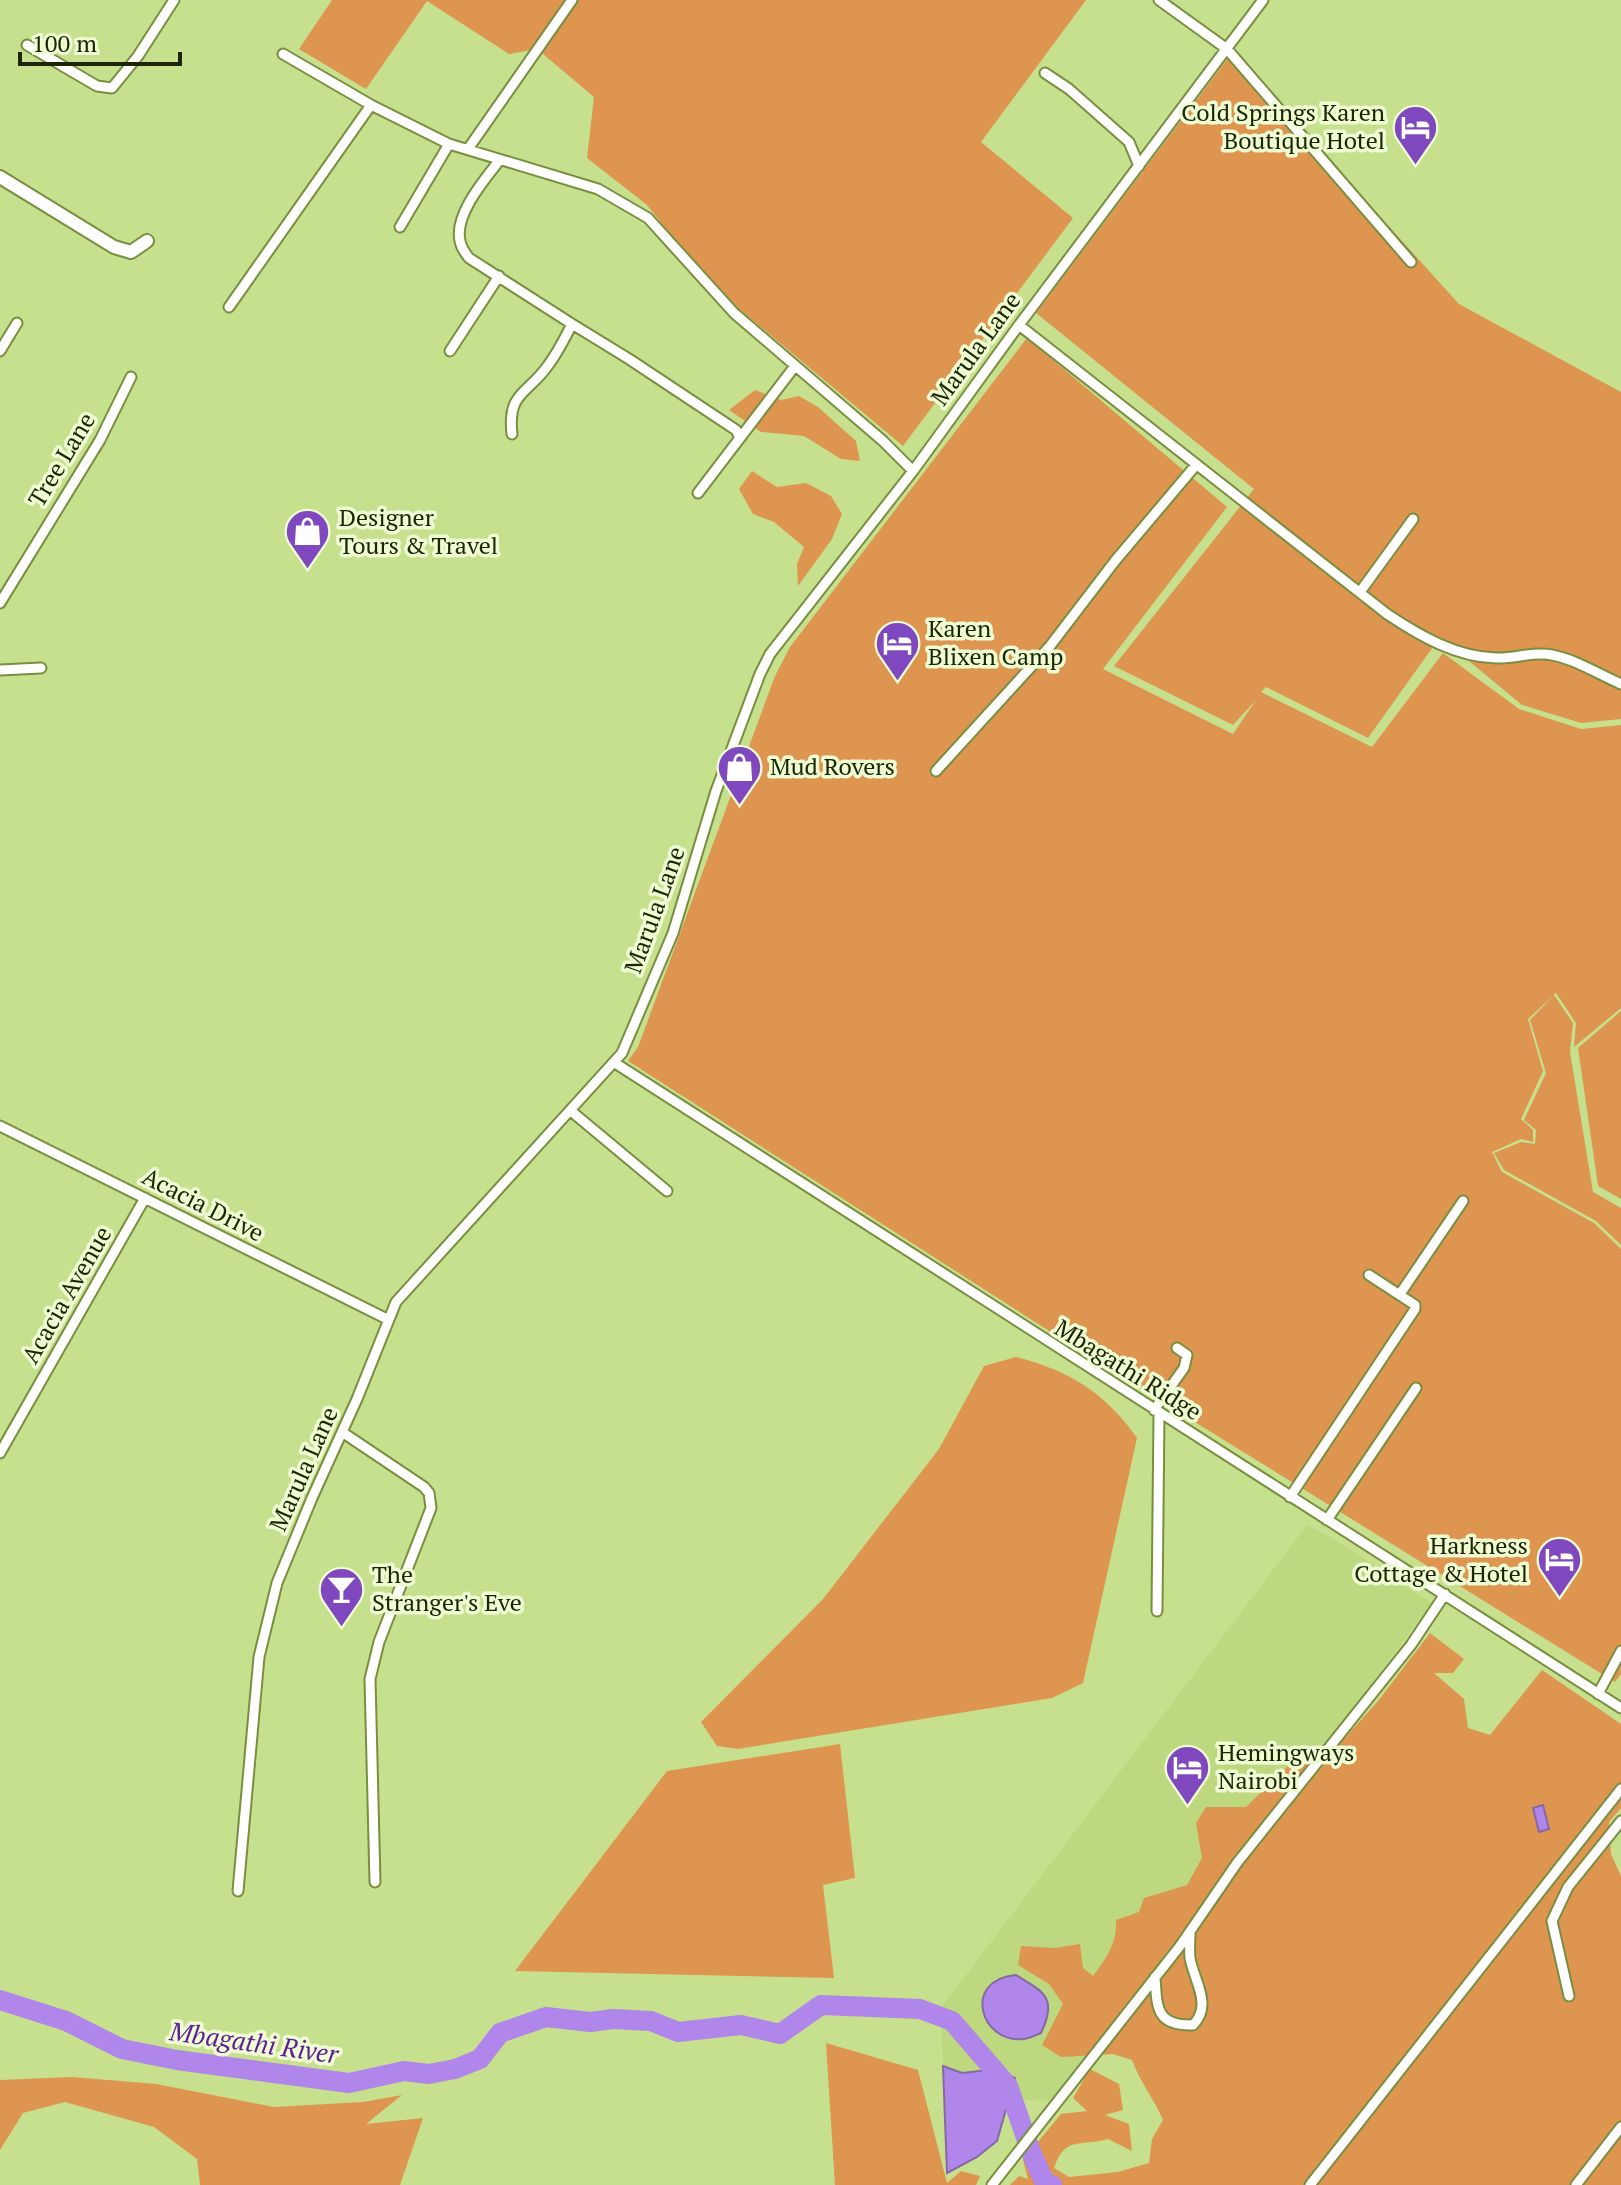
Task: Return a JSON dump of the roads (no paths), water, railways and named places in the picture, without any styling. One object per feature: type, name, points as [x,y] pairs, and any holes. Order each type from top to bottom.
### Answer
[{"type":"street","points":[[27,45],[97,86],[112,88],[138,56],[174,0]]},
{"type":"street","points":[[468,149],[572,0]]},
{"type":"street","points":[[1159,0],[1227,49],[1411,262]]},
{"type":"street","name":"Marula Lane","points":[[238,1891],[264,1627],[295,1537],[342,1432],[387,1319],[404,1290],[622,1053],[673,933],[716,791],[765,663],[913,471],[1263,0]]},
{"type":"street","points":[[283,54],[371,105],[449,144],[598,189],[648,218],[734,313],[883,441],[913,471]]},
{"type":"street","points":[[1045,73],[1069,89],[1129,142],[1139,166]]},
{"type":"street","points":[[229,307],[371,105]]},
{"type":"street","points":[[400,227],[449,144]]},
{"type":"street","points":[[499,161],[473,195],[459,229],[460,243],[469,258],[736,430],[740,438]]},
{"type":"street","points":[[0,177],[114,247],[131,252],[147,241]]},
{"type":"street","points":[[450,351],[499,276]]},
{"type":"street","points":[[0,351],[17,323]]},
{"type":"street","points":[[512,434],[510,415],[519,396],[550,364],[572,324]]},
{"type":"street","points":[[1019,325],[1411,629],[1452,651],[1498,658],[1549,654],[1574,661],[1621,684]]},
{"type":"street","points":[[698,493],[795,366]]},
{"type":"street","name":"Tree Lane","points":[[0,603],[100,440],[131,377]]},
{"type":"street","points":[[936,771],[1050,646],[1115,561],[1196,465]]},
{"type":"street","points":[[1360,592],[1413,519]]},
{"type":"street","points":[[0,670],[41,668]]},
{"type":"street","name":"Mbagathi Ridge","points":[[615,1063],[1621,1708]]},
{"type":"street","points":[[571,1111],[667,1191]]},
{"type":"street","name":"Acacia Drive","points":[[0,1126],[387,1319]]},
{"type":"street","name":"Acacia Avenue","points":[[0,1453],[145,1198]]},
{"type":"street","points":[[1400,1294],[1463,1201]]},
{"type":"street","points":[[1290,1497],[1415,1309],[1415,1305],[1369,1275]]},
{"type":"street","points":[[1157,1611],[1157,1412],[1184,1368],[1187,1355],[1177,1348]]},
{"type":"street","points":[[1327,1520],[1416,1388]]},
{"type":"street","points":[[342,1432],[424,1487],[431,1499],[431,1508],[379,1642],[370,1679],[375,1882]]},
{"type":"street","points":[[992,2185],[1155,1977],[1237,1863],[1411,1645],[1445,1594]]},
{"type":"street","points":[[1598,1694],[1621,1651]]},
{"type":"street","points":[[1310,2185],[1621,1789]]},
{"type":"street","points":[[1569,1996],[1552,1921],[1568,1887],[1621,1821]]},
{"type":"street","points":[[1155,1977],[1157,2005],[1163,2018],[1176,2025],[1193,2025],[1203,2008],[1190,1957],[1190,1930]]},
{"type":"street","points":[[1576,2185],[1621,2127]]},
{"type":"waterway","name":"Mbagathi River","points":[[0,2000],[66,2021],[122,2049],[177,2060],[349,2083],[404,2071],[429,2074],[455,2069],[480,2059],[500,2033],[546,2017],[590,2022],[613,2019],[651,2021],[678,2032],[741,2025],[780,2034],[821,2005],[920,2009],[952,2021],[1008,2086],[1031,2152],[1045,2183],[1052,2185]]},
{"type":"place","name":"Cold Springs Karen Boutique Hotel","points":[[1416,166]]},
{"type":"place","name":"Designer Tours & Travel","points":[[308,571]]},
{"type":"place","name":"Karen Blixen Camp","points":[[897,682]]},
{"type":"place","name":"Mud Rovers","points":[[739,806]]},
{"type":"place","name":"Harkness Cottage & Hotel","points":[[1559,1599]]},
{"type":"place","name":"The Stranger's Eve","points":[[341,1628]]},
{"type":"place","name":"Hemingways Nairobi","points":[[1187,1806]]}]
